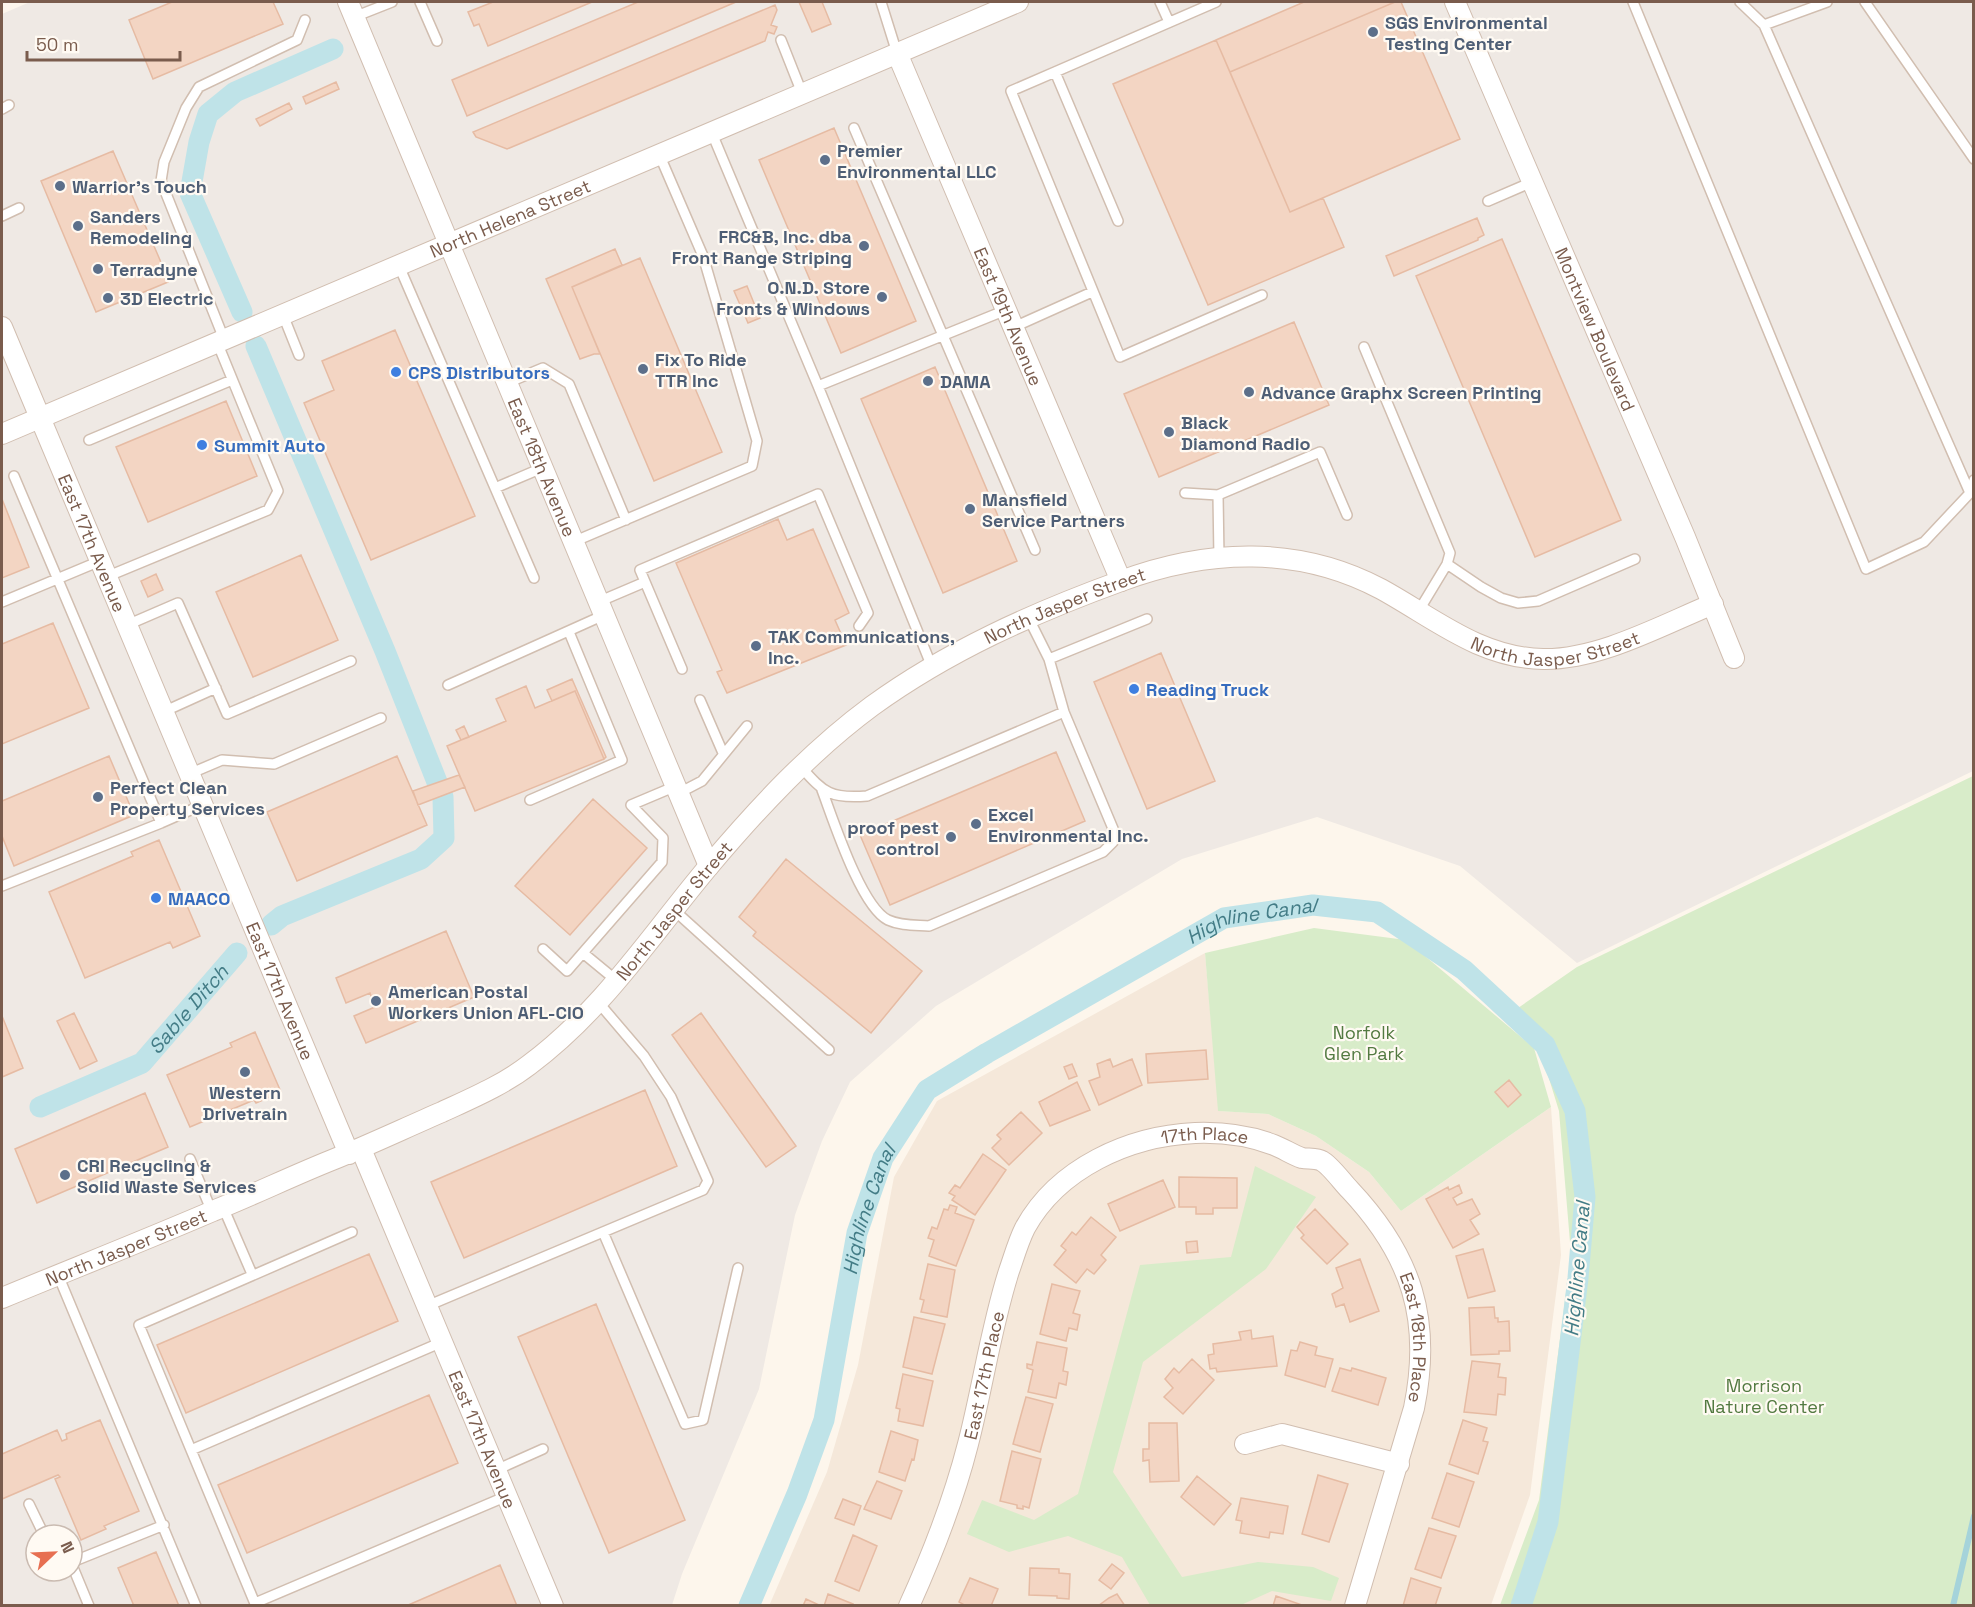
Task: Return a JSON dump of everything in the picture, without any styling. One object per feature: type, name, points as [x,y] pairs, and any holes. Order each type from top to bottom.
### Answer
[{"type":"street","name":"North Helena Street","points":[[2,434],[1018,2]]},
{"type":"street","name":"Montview Boulevard","points":[[1455,2],[1713,604],[1734,658]]},
{"type":"street","name":"East 18th Avenue","points":[[351,9],[710,866]]},
{"type":"street","name":"East 19th Avenue","points":[[897,53],[1121,581]]},
{"type":"street","name":"East 17th Avenue","points":[[2,327],[202,805],[355,1151],[427,1306],[553,1605]]},
{"type":"street","name":"North Jasper Street","points":[[2,1298],[355,1151],[480,1094],[516,1074],[575,1027],[598,1002],[710,866],[784,782],[870,708],[932,667],[996,632],[1121,581],[1190,562],[1219,558],[1255,555],[1295,559],[1341,571],[1380,589],[1475,645],[1538,659],[1575,656],[1615,645],[1713,604]]},
{"type":"street","name":"17th Place","points":[[1088,1165],[1122,1147],[1158,1137],[1218,1132],[1244,1136],[1274,1145],[1302,1158],[1322,1161]]},
{"type":"street","name":"East 18th Place","points":[[1322,1161],[1369,1210],[1397,1251],[1416,1305],[1422,1351],[1414,1408],[1355,1605]]},
{"type":"street","name":"East 17th Place","points":[[909,1605],[928,1562],[955,1487],[968,1443],[1002,1293],[1019,1243],[1026,1227],[1050,1195],[1088,1165]]},
{"type":"street","points":[[1245,1444],[1282,1434],[1399,1464]]},
{"type":"lane","points":[[351,9],[392,2]]},
{"type":"lane","points":[[420,2],[437,41]]},
{"type":"lane","points":[[881,2],[897,53]]},
{"type":"lane","points":[[1160,2],[1169,22]]},
{"type":"lane","points":[[1216,2],[1011,91],[1120,357],[1262,295]]},
{"type":"lane","points":[[1633,2],[1866,569],[1924,542],[1970,493],[1974,480]]},
{"type":"lane","points":[[1740,2],[1764,26],[1970,493]]},
{"type":"lane","points":[[1764,26],[1827,2]]},
{"type":"lane","points":[[1865,2],[1974,159]]},
{"type":"lane","points":[[2,602],[57,578],[103,569],[268,510],[278,491],[232,380],[220,341],[161,181],[164,162],[186,108],[199,87],[297,40],[305,20]]},
{"type":"lane","points":[[781,40],[802,93]]},
{"type":"lane","points":[[1055,72],[1118,220]]},
{"type":"lane","points":[[854,128],[1035,550]]},
{"type":"lane","points":[[711,131],[932,667]]},
{"type":"lane","points":[[573,542],[752,466],[757,441],[703,256],[660,154]]},
{"type":"lane","points":[[1488,201],[1532,182]]},
{"type":"lane","points":[[2,216],[19,208]]},
{"type":"lane","points":[[399,266],[534,578]]},
{"type":"lane","points":[[818,386],[942,335],[1010,318],[1092,292]]},
{"type":"lane","points":[[283,315],[299,355]]},
{"type":"lane","points":[[1364,347],[1450,553],[1447,564],[1418,612]]},
{"type":"lane","points":[[507,383],[543,368],[569,384],[626,520]]},
{"type":"lane","points":[[89,440],[232,380]]},
{"type":"lane","points":[[1185,493],[1218,495],[1320,452],[1347,515]]},
{"type":"lane","points":[[495,489],[543,468]]},
{"type":"lane","points":[[14,476],[161,823]]},
{"type":"lane","points":[[682,669],[640,570],[818,494],[868,613],[859,626]]},
{"type":"lane","points":[[1218,495],[1219,558]]},
{"type":"lane","points":[[1447,564],[1501,598],[1518,603],[1538,601],[1635,559]]},
{"type":"lane","points":[[448,685],[569,632],[645,582]]},
{"type":"lane","points":[[126,625],[178,603],[227,714],[351,661]]},
{"type":"lane","points":[[1049,659],[1147,618]]},
{"type":"lane","points":[[801,766],[822,789],[857,880],[871,902],[886,919],[902,925],[929,926],[1103,852],[1113,842],[1114,831],[1064,712],[1049,659],[1029,619]]},
{"type":"lane","points":[[530,800],[622,760],[569,632]]},
{"type":"lane","points":[[163,712],[216,688]]},
{"type":"lane","points":[[700,700],[723,753]]},
{"type":"lane","points":[[822,789],[847,798],[867,796],[1064,712]]},
{"type":"lane","points":[[189,774],[222,760],[274,764],[381,718]]},
{"type":"lane","points":[[543,949],[567,971],[662,862],[663,838],[631,805],[702,781],[747,726]]},
{"type":"lane","points":[[2,886],[202,805]]},
{"type":"lane","points":[[675,911],[829,1050]]},
{"type":"lane","points":[[583,953],[617,981]]},
{"type":"lane","points":[[427,1306],[703,1190],[708,1181],[671,1097],[644,1056],[598,1002]]},
{"type":"lane","points":[[190,1159],[252,1274]]},
{"type":"lane","points":[[352,1232],[139,1325],[256,1604],[507,1495]]},
{"type":"lane","points":[[603,1232],[685,1424],[703,1420],[738,1268]]},
{"type":"lane","points":[[58,1275],[196,1605]]},
{"type":"lane","points":[[191,1450],[442,1342]]},
{"type":"lane","points":[[496,1470],[543,1449]]},
{"type":"lane","points":[[29,1504],[38,1523]]},
{"type":"lane","points":[[84,1558],[164,1525]]},
{"type":"lane","points":[[80,1583],[89,1605]]},
{"type":"shaded area","points":[[30,2],[1973,2],[1973,771],[1577,963],[1460,866],[1317,817],[1182,859],[936,1006],[850,1082],[822,1141],[795,1215],[759,1389],[682,1574],[672,1605],[2,1606],[2,14]]},
{"type":"shaded area","points":[[1205,953],[1219,1111],[1268,1114],[1316,1136],[1369,1172],[1401,1211],[1551,1107],[1561,1255],[1530,1495],[1491,1605],[769,1606],[827,1472],[858,1365],[894,1177],[937,1101]]},
{"type":"green space","name":"Morrison Nature Center","points":[[1973,776],[1973,1605],[1500,1605],[1539,1500],[1571,1254],[1559,1111],[1539,1046],[1505,1017],[1577,967]]},
{"type":"green space","name":"Norfolk Glen Park","points":[[1314,928],[1406,940],[1534,1048],[1551,1107],[1401,1211],[1369,1172],[1316,1136],[1268,1114],[1218,1111],[1205,953]]},
{"type":"green space","points":[[1255,1166],[1316,1197],[1266,1269],[1143,1362],[1113,1472],[1182,1577],[1258,1562],[1313,1567],[1339,1578],[1331,1601],[1272,1591],[1241,1605],[1150,1605],[1122,1557],[1068,1536],[1009,1552],[967,1534],[982,1500],[1034,1520],[1078,1494],[1140,1265],[1231,1257]]},
{"type":"building","points":[[172,2],[273,2],[283,24],[153,79],[129,20]]},
{"type":"building","points":[[493,2],[592,2],[488,46],[479,24],[474,26],[468,12]]},
{"type":"building","points":[[638,2],[736,2],[467,116],[452,80]]},
{"type":"building","points":[[799,2],[822,2],[831,24],[812,32]]},
{"type":"building","points":[[1304,2],[1395,2],[1230,72],[1216,40]]},
{"type":"building","points":[[1395,2],[1401,2],[1460,139],[1290,212],[1230,72]]},
{"type":"building","points":[[775,5],[777,10],[771,25],[777,27],[774,34],[768,32],[765,41],[507,149],[476,137],[473,132]]},
{"type":"building","points":[[1216,40],[1290,212],[1323,198],[1344,247],[1208,305],[1113,84]]},
{"type":"building","points":[[336,82],[339,89],[306,104],[303,97]]},
{"type":"building","points":[[289,103],[292,109],[260,126],[256,119]]},
{"type":"building","points":[[834,128],[916,321],[841,353],[759,160]]},
{"type":"building","points":[[113,151],[168,282],[96,312],[41,181]]},
{"type":"building","points":[[1477,218],[1484,235],[1478,240],[1394,276],[1386,256]]},
{"type":"building","points":[[1502,239],[1621,520],[1535,557],[1416,276]]},
{"type":"building","points":[[615,249],[622,265],[572,287],[600,354],[580,359],[546,279]]},
{"type":"building","points":[[640,258],[722,452],[654,481],[572,287]]},
{"type":"building","points":[[747,286],[760,318],[748,323],[734,291]]},
{"type":"building","points":[[1294,322],[1329,405],[1159,477],[1124,394]]},
{"type":"building","points":[[395,330],[475,516],[371,560],[304,403],[334,390],[322,361]]},
{"type":"building","points":[[935,367],[1017,561],[943,593],[861,399]]},
{"type":"building","points":[[226,401],[257,476],[148,522],[116,447]]},
{"type":"building","points":[[2,499],[29,567],[2,578]]},
{"type":"building","points":[[778,519],[787,540],[813,529],[849,613],[835,620],[846,645],[727,693],[717,672],[722,670],[676,563]]},
{"type":"building","points":[[301,555],[338,640],[253,677],[216,592]]},
{"type":"building","points":[[156,574],[163,590],[148,597],[141,581]]},
{"type":"building","points":[[53,623],[89,708],[2,744],[2,644]]},
{"type":"building","points":[[1161,653],[1215,781],[1147,809],[1094,682]]},
{"type":"building","points":[[572,679],[606,757],[604,759],[575,691],[552,701],[547,690]]},
{"type":"building","points":[[526,686],[535,708],[575,691],[604,759],[475,811],[447,746],[506,721],[496,699]]},
{"type":"building","points":[[464,726],[469,737],[461,740],[456,730]]},
{"type":"building","points":[[1056,752],[1085,821],[890,905],[860,835]]},
{"type":"building","points":[[109,756],[134,815],[14,866],[2,836],[2,801]]},
{"type":"building","points":[[397,756],[427,825],[297,881],[267,812]]},
{"type":"building","points":[[459,775],[465,787],[418,805],[413,791]]},
{"type":"building","points":[[593,799],[647,848],[570,935],[515,886]]},
{"type":"building","points":[[159,840],[200,936],[173,948],[170,942],[85,978],[49,892],[133,856],[131,852]]},
{"type":"building","points":[[786,859],[922,971],[871,1033],[753,936],[756,932],[739,917]]},
{"type":"building","points":[[446,931],[474,997],[366,1043],[354,1016],[375,1007],[370,993],[346,1003],[336,978]]},
{"type":"building","points":[[74,1013],[97,1061],[80,1069],[57,1021]]},
{"type":"building","points":[[701,1013],[796,1146],[766,1167],[672,1035]]},
{"type":"building","points":[[2,1016],[23,1068],[2,1077]]},
{"type":"building","points":[[255,1032],[281,1092],[256,1103],[254,1100],[190,1127],[167,1075],[232,1047],[230,1043]]},
{"type":"building","points":[[1206,1050],[1208,1079],[1148,1083],[1146,1054]]},
{"type":"building","points":[[1110,1059],[1113,1067],[1132,1059],[1142,1085],[1099,1105],[1089,1081],[1100,1077],[1097,1064]]},
{"type":"building","points":[[1072,1064],[1077,1076],[1069,1079],[1064,1067]]},
{"type":"building","points":[[1509,1080],[1521,1095],[1508,1107],[1495,1092]]},
{"type":"building","points":[[1077,1082],[1090,1110],[1050,1126],[1039,1102]]},
{"type":"building","points":[[645,1090],[677,1166],[464,1258],[431,1182]]},
{"type":"building","points":[[145,1093],[168,1147],[37,1203],[15,1149]]},
{"type":"building","points":[[1021,1112],[1042,1133],[1009,1165],[992,1148],[1001,1139],[997,1135]]},
{"type":"building","points":[[983,1154],[1006,1170],[975,1215],[952,1200],[955,1196],[949,1193],[955,1185],[960,1188]]},
{"type":"building","points":[[1179,1177],[1237,1178],[1237,1208],[1213,1208],[1213,1214],[1196,1214],[1196,1207],[1179,1207]]},
{"type":"building","points":[[1163,1180],[1175,1207],[1120,1231],[1108,1204]]},
{"type":"building","points":[[1459,1185],[1462,1193],[1453,1198],[1457,1205],[1472,1199],[1480,1214],[1470,1220],[1479,1234],[1453,1248],[1426,1199],[1448,1187],[1449,1190]]},
{"type":"building","points":[[950,1205],[957,1207],[955,1213],[974,1220],[956,1266],[929,1256],[934,1240],[928,1238],[932,1227],[937,1229],[944,1209],[948,1210]]},
{"type":"building","points":[[1315,1209],[1348,1244],[1327,1264],[1301,1238],[1304,1235],[1297,1227]]},
{"type":"building","points":[[1091,1217],[1116,1237],[1101,1255],[1106,1260],[1094,1274],[1087,1269],[1076,1283],[1054,1265],[1066,1250],[1061,1246],[1072,1232],[1076,1235]]},
{"type":"building","points":[[1197,1241],[1198,1252],[1187,1253],[1186,1242]]},
{"type":"building","points":[[1483,1249],[1495,1291],[1468,1298],[1456,1256]]},
{"type":"building","points":[[369,1254],[398,1321],[186,1413],[157,1345]]},
{"type":"building","points":[[1360,1259],[1379,1311],[1350,1322],[1344,1304],[1336,1307],[1332,1294],[1343,1288],[1336,1268]]},
{"type":"building","points":[[928,1264],[955,1270],[947,1317],[921,1312],[924,1300],[920,1299]]},
{"type":"building","points":[[1052,1284],[1080,1291],[1073,1313],[1080,1315],[1077,1330],[1069,1328],[1066,1341],[1040,1334]]},
{"type":"building","points":[[596,1304],[685,1520],[609,1553],[518,1337]]},
{"type":"building","points":[[1494,1307],[1495,1318],[1498,1318],[1498,1322],[1509,1321],[1510,1351],[1499,1351],[1499,1354],[1471,1355],[1469,1308]]},
{"type":"building","points":[[914,1317],[945,1324],[932,1374],[903,1367]]},
{"type":"building","points":[[1251,1330],[1252,1339],[1273,1336],[1277,1366],[1217,1372],[1216,1368],[1210,1369],[1208,1355],[1214,1354],[1213,1344],[1241,1340],[1239,1332]]},
{"type":"building","points":[[1037,1342],[1067,1348],[1063,1371],[1068,1372],[1066,1385],[1059,1383],[1056,1398],[1028,1392],[1033,1370],[1027,1368],[1027,1364],[1032,1365]]},
{"type":"building","points":[[1300,1342],[1317,1347],[1315,1355],[1333,1359],[1325,1387],[1285,1375],[1291,1350],[1297,1351]]},
{"type":"building","points":[[1192,1359],[1214,1380],[1183,1414],[1164,1397],[1173,1388],[1165,1379],[1174,1368],[1179,1373]]},
{"type":"building","points":[[1472,1361],[1500,1364],[1498,1377],[1506,1378],[1505,1395],[1498,1394],[1496,1415],[1464,1412]]},
{"type":"building","points":[[1340,1368],[1351,1371],[1352,1368],[1386,1378],[1378,1405],[1332,1391]]},
{"type":"building","points":[[903,1374],[933,1381],[923,1426],[898,1421],[900,1409],[896,1408]]},
{"type":"building","points":[[429,1395],[458,1463],[247,1553],[218,1485]]},
{"type":"building","points":[[1026,1397],[1053,1404],[1040,1452],[1013,1444]]},
{"type":"building","points":[[100,1420],[139,1511],[104,1526],[106,1529],[84,1539],[84,1523],[74,1523],[55,1479],[60,1477],[58,1475],[2,1499],[2,1454],[57,1430],[62,1441],[67,1439],[66,1434]]},
{"type":"building","points":[[1463,1420],[1487,1428],[1483,1441],[1488,1442],[1478,1474],[1449,1464]]},
{"type":"building","points":[[1149,1423],[1177,1423],[1179,1481],[1150,1482],[1149,1460],[1143,1461],[1143,1449],[1149,1449]]},
{"type":"building","points":[[891,1431],[918,1440],[914,1460],[912,1459],[905,1481],[879,1472]]},
{"type":"building","points":[[1012,1451],[1041,1459],[1029,1508],[1023,1506],[1023,1509],[1017,1508],[1017,1505],[1000,1501]]},
{"type":"building","points":[[1447,1473],[1474,1482],[1459,1527],[1432,1518]]},
{"type":"building","points":[[1318,1475],[1348,1484],[1329,1542],[1302,1534]]},
{"type":"building","points":[[1197,1476],[1231,1504],[1214,1525],[1181,1497]]},
{"type":"building","points":[[877,1481],[902,1491],[891,1519],[864,1509]]},
{"type":"building","points":[[1241,1498],[1288,1506],[1283,1534],[1270,1532],[1269,1538],[1240,1533],[1242,1521],[1236,1520]]},
{"type":"building","points":[[843,1499],[861,1506],[854,1525],[835,1518]]},
{"type":"building","points":[[1429,1528],[1456,1536],[1441,1578],[1415,1569]]},
{"type":"building","points":[[853,1535],[877,1546],[859,1591],[835,1581]]},
{"type":"building","points":[[156,1552],[179,1606],[134,1606],[118,1568]]},
{"type":"building","points":[[1112,1564],[1124,1573],[1111,1589],[1099,1580]]},
{"type":"building","points":[[500,1565],[517,1606],[406,1606],[466,1580]]},
{"type":"building","points":[[1030,1568],[1059,1569],[1059,1573],[1070,1574],[1069,1599],[1029,1595]]},
{"type":"building","points":[[970,1578],[998,1589],[991,1606],[966,1606],[959,1602]]},
{"type":"building","points":[[1411,1578],[1441,1588],[1435,1606],[1403,1606]]},
{"type":"building","points":[[828,1594],[853,1604],[852,1606],[824,1606]]},
{"type":"building","points":[[1117,1594],[1125,1606],[1098,1606],[1109,1598]]},
{"type":"building","points":[[1276,1596],[1302,1605],[1302,1606],[1273,1606]]},
{"type":"building","points":[[806,1599],[821,1606],[803,1606]]},
{"type":"waterway","points":[[242,312],[190,193],[199,142],[208,114],[235,92],[333,49]]},
{"type":"waterway","points":[[256,346],[385,651],[443,797],[444,838],[421,859],[282,916],[271,925]]},
{"type":"waterway","name":"Highline Canal","points":[[749,1606],[797,1494],[824,1420],[857,1233],[883,1158],[927,1090],[987,1053],[1224,918],[1313,905],[1377,912],[1464,970],[1545,1045],[1575,1111],[1585,1197],[1578,1278],[1548,1522],[1521,1606]]},
{"type":"waterway","name":"Sable Ditch","points":[[40,1107],[142,1063],[237,953]]},
{"type":"waterway","points":[[1953,1606],[1974,1516]]},
{"type":"place","name":"SGS Environmental Testing Center","points":[[1373,32]]},
{"type":"place","name":"Premier Environmental LLC","points":[[825,160]]},
{"type":"place","name":"Warrior's Touch","points":[[60,186]]},
{"type":"place","name":"Sanders Remodeling","points":[[78,226]]},
{"type":"place","name":"FRC&B, Inc. dba Front Range Striping","points":[[864,246]]},
{"type":"place","name":"Terradyne","points":[[98,269]]},
{"type":"place","name":"O.N.D. Store Fronts & Windows","points":[[882,297]]},
{"type":"place","name":"3D Electric","points":[[108,298]]},
{"type":"place","name":"Fix To Ride TTR Inc","points":[[643,369]]},
{"type":"place","name":"CPS Distributors","points":[[396,372]]},
{"type":"place","name":"DAMA","points":[[928,381]]},
{"type":"place","name":"Advance Graphx Screen Printing","points":[[1249,392]]},
{"type":"place","name":"Black Diamond Radio","points":[[1169,432]]},
{"type":"place","name":"Summit Auto","points":[[202,445]]},
{"type":"place","name":"Mansfield Service Partners","points":[[970,509]]},
{"type":"place","name":"TAK Communications, Inc.","points":[[756,646]]},
{"type":"place","name":"Reading Truck","points":[[1134,689]]},
{"type":"place","name":"Perfect Clean Property Services","points":[[98,797]]},
{"type":"place","name":"Excel Environmental Inc.","points":[[976,824]]},
{"type":"place","name":"proof pest control","points":[[951,837]]},
{"type":"place","name":"MAACO","points":[[156,898]]},
{"type":"place","name":"American Postal Workers Union AFL-CIO","points":[[376,1001]]},
{"type":"place","name":"Western Drivetrain","points":[[245,1072]]},
{"type":"place","name":"CRI Recycling & Solid Waste Services","points":[[65,1175]]}]
